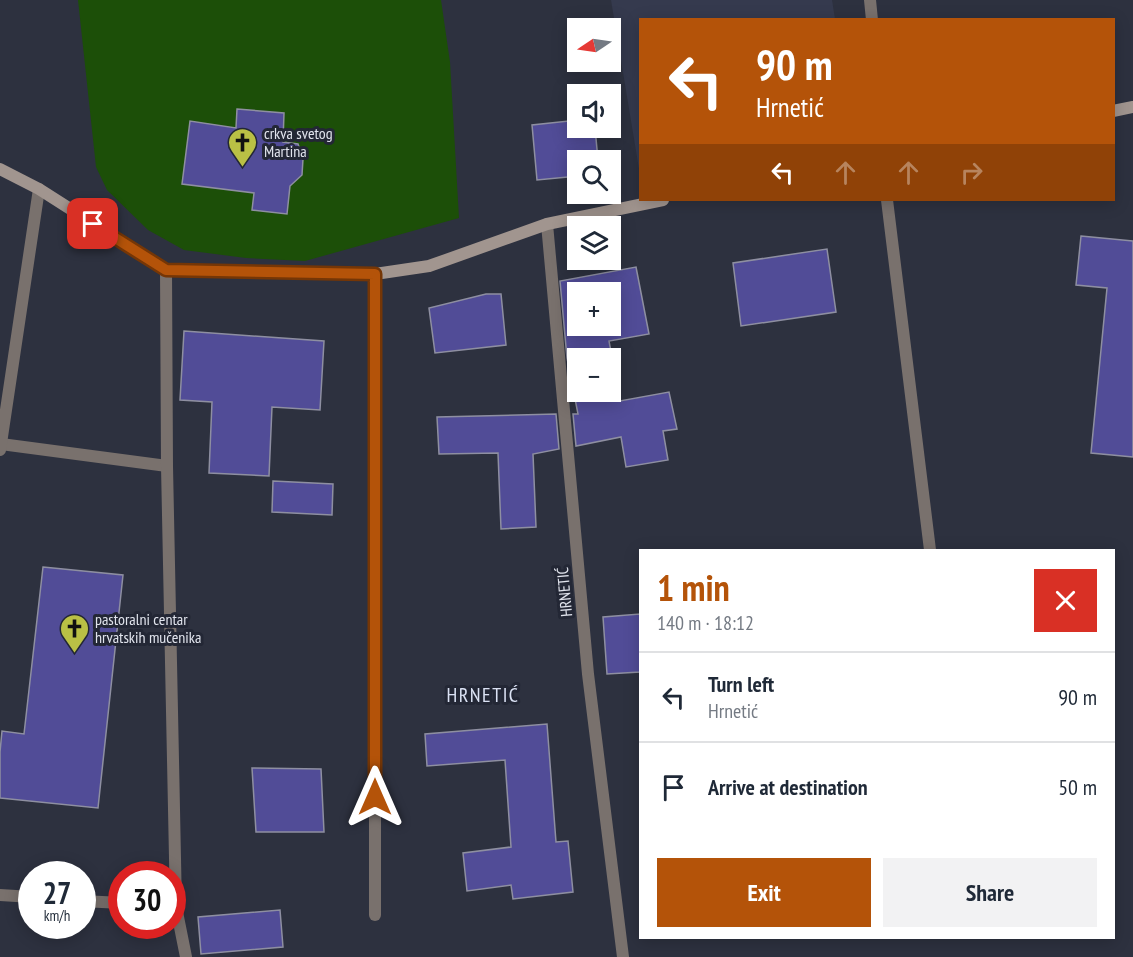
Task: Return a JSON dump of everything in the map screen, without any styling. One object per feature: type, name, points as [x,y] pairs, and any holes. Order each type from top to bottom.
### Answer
[{"type":"street","points":[[870,0],[873,18]]},
{"type":"street","points":[[1115,111],[1133,107]]},
{"type":"street","points":[[0,169],[39,189],[166,270],[375,274],[429,266],[547,224],[658,201]]},
{"type":"street","points":[[0,450],[39,189]]},
{"type":"street","points":[[887,201],[930,549]]},
{"type":"street","name":"HRNETIĆ","points":[[547,224],[588,675],[623,957]]},
{"type":"street","points":[[166,270],[173,861]]},
{"type":"street","points":[[375,274],[375,915]]},
{"type":"street","points":[[1,444],[167,466]]},
{"type":"street","points":[[0,895],[18,896]]},
{"type":"street","points":[[182,939],[186,957]]},
{"type":"shaded area","points":[[611,0],[832,0],[835,18],[639,18],[639,169],[621,60],[621,18],[614,18]]},
{"type":"green space","points":[[78,0],[441,0],[450,62],[459,218],[305,261],[246,258],[184,250],[148,230],[107,190],[96,167]]},
{"type":"building","name":"crkva svetog Martina","points":[[237,109],[284,113],[283,142],[298,144],[303,159],[302,175],[290,186],[287,214],[252,210],[254,193],[182,184],[190,121],[236,128]]},
{"type":"building","points":[[567,121],[567,138],[596,138],[597,150],[567,150],[567,177],[537,180],[532,125]]},
{"type":"building","points":[[1081,236],[1133,241],[1133,457],[1091,453],[1107,288],[1076,285]]},
{"type":"building","points":[[827,249],[836,312],[741,326],[733,263]]},
{"type":"building","points":[[636,267],[649,334],[609,341],[610,348],[567,348],[567,358],[560,281]]},
{"type":"building","points":[[486,294],[501,294],[506,345],[435,353],[429,308]]},
{"type":"building","points":[[184,331],[324,341],[320,410],[272,407],[269,476],[209,473],[212,402],[180,400]]},
{"type":"building","points":[[669,392],[677,429],[663,431],[668,460],[626,467],[621,437],[576,446],[573,414],[578,414],[576,402],[621,402]]},
{"type":"building","points":[[556,414],[559,449],[533,454],[536,527],[501,529],[498,453],[439,454],[437,417]]},
{"type":"building","points":[[273,481],[333,484],[332,515],[272,512]]},
{"type":"building","name":"pastoralni centar hrvatskih mučenika","points":[[43,567],[123,575],[98,808],[0,798],[2,731],[24,734]]},
{"type":"building","points":[[639,614],[639,672],[607,674],[603,617]]},
{"type":"building","points":[[547,724],[556,842],[568,841],[573,892],[513,899],[511,885],[467,891],[463,853],[511,847],[505,760],[427,766],[425,734]]},
{"type":"building","points":[[252,768],[321,769],[324,832],[256,832]]},
{"type":"building","points":[[280,910],[283,947],[201,954],[198,917]]},
{"type":"place","name":"crkva svetog Martina","points":[[243,168]]},
{"type":"place","name":"pastoralni centar hrvatskih mučenika","points":[[74,654]]},
{"type":"district","name":"HRNETIĆ","points":[[483,695]]},
{"type":"route","points":[[93,224],[166,270],[375,274],[375,797]]}]
